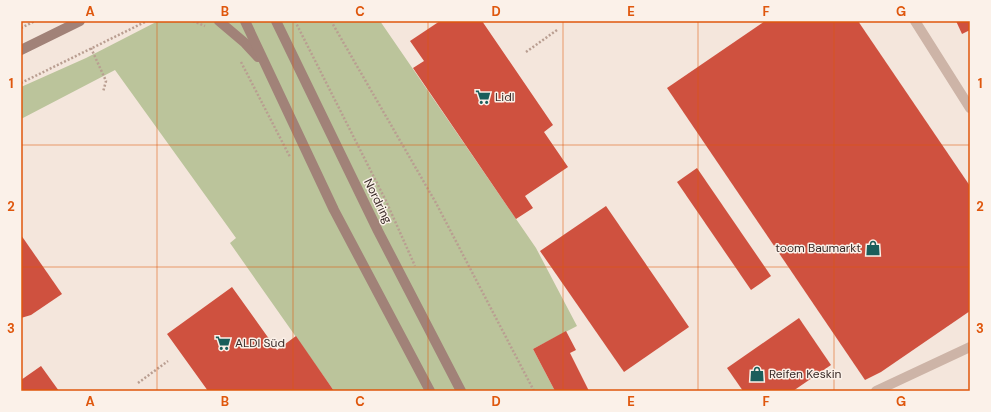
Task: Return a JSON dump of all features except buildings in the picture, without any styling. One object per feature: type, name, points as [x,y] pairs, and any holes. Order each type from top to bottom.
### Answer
[{"type":"main road","points":[[21,50],[80,21]]},
{"type":"main road","points":[[219,21],[245,43],[266,66]]},
{"type":"main road","points":[[245,21],[334,210],[430,391]]},
{"type":"main road","name":"Nordring","points":[[276,21],[378,231],[461,391]]},
{"type":"street","points":[[914,21],[970,108]]},
{"type":"street","points":[[876,391],[970,347]]},
{"type":"path","points":[[21,28],[35,21]]},
{"type":"path","points":[[21,83],[148,21]]},
{"type":"path","points":[[193,21],[197,22]]},
{"type":"path","points":[[295,21],[386,201],[415,267]]},
{"type":"path","points":[[331,21],[436,203],[534,391]]},
{"type":"path","points":[[526,52],[557,30]]},
{"type":"path","points":[[91,48],[106,81],[103,92]]},
{"type":"path","points":[[138,382],[168,361]]},
{"type":"green space","points":[[158,21],[380,21],[536,248],[577,326],[533,349],[555,391],[334,391],[230,243],[236,238],[115,70],[21,119],[21,87],[86,58]]},
{"type":"place","name":"Lidl","points":[[483,97]]},
{"type":"place","name":"toom Baumarkt","points":[[873,248]]},
{"type":"place","name":"ALDI Süd","points":[[223,343]]},
{"type":"place","name":"Reifen Keskin","points":[[757,374]]}]
